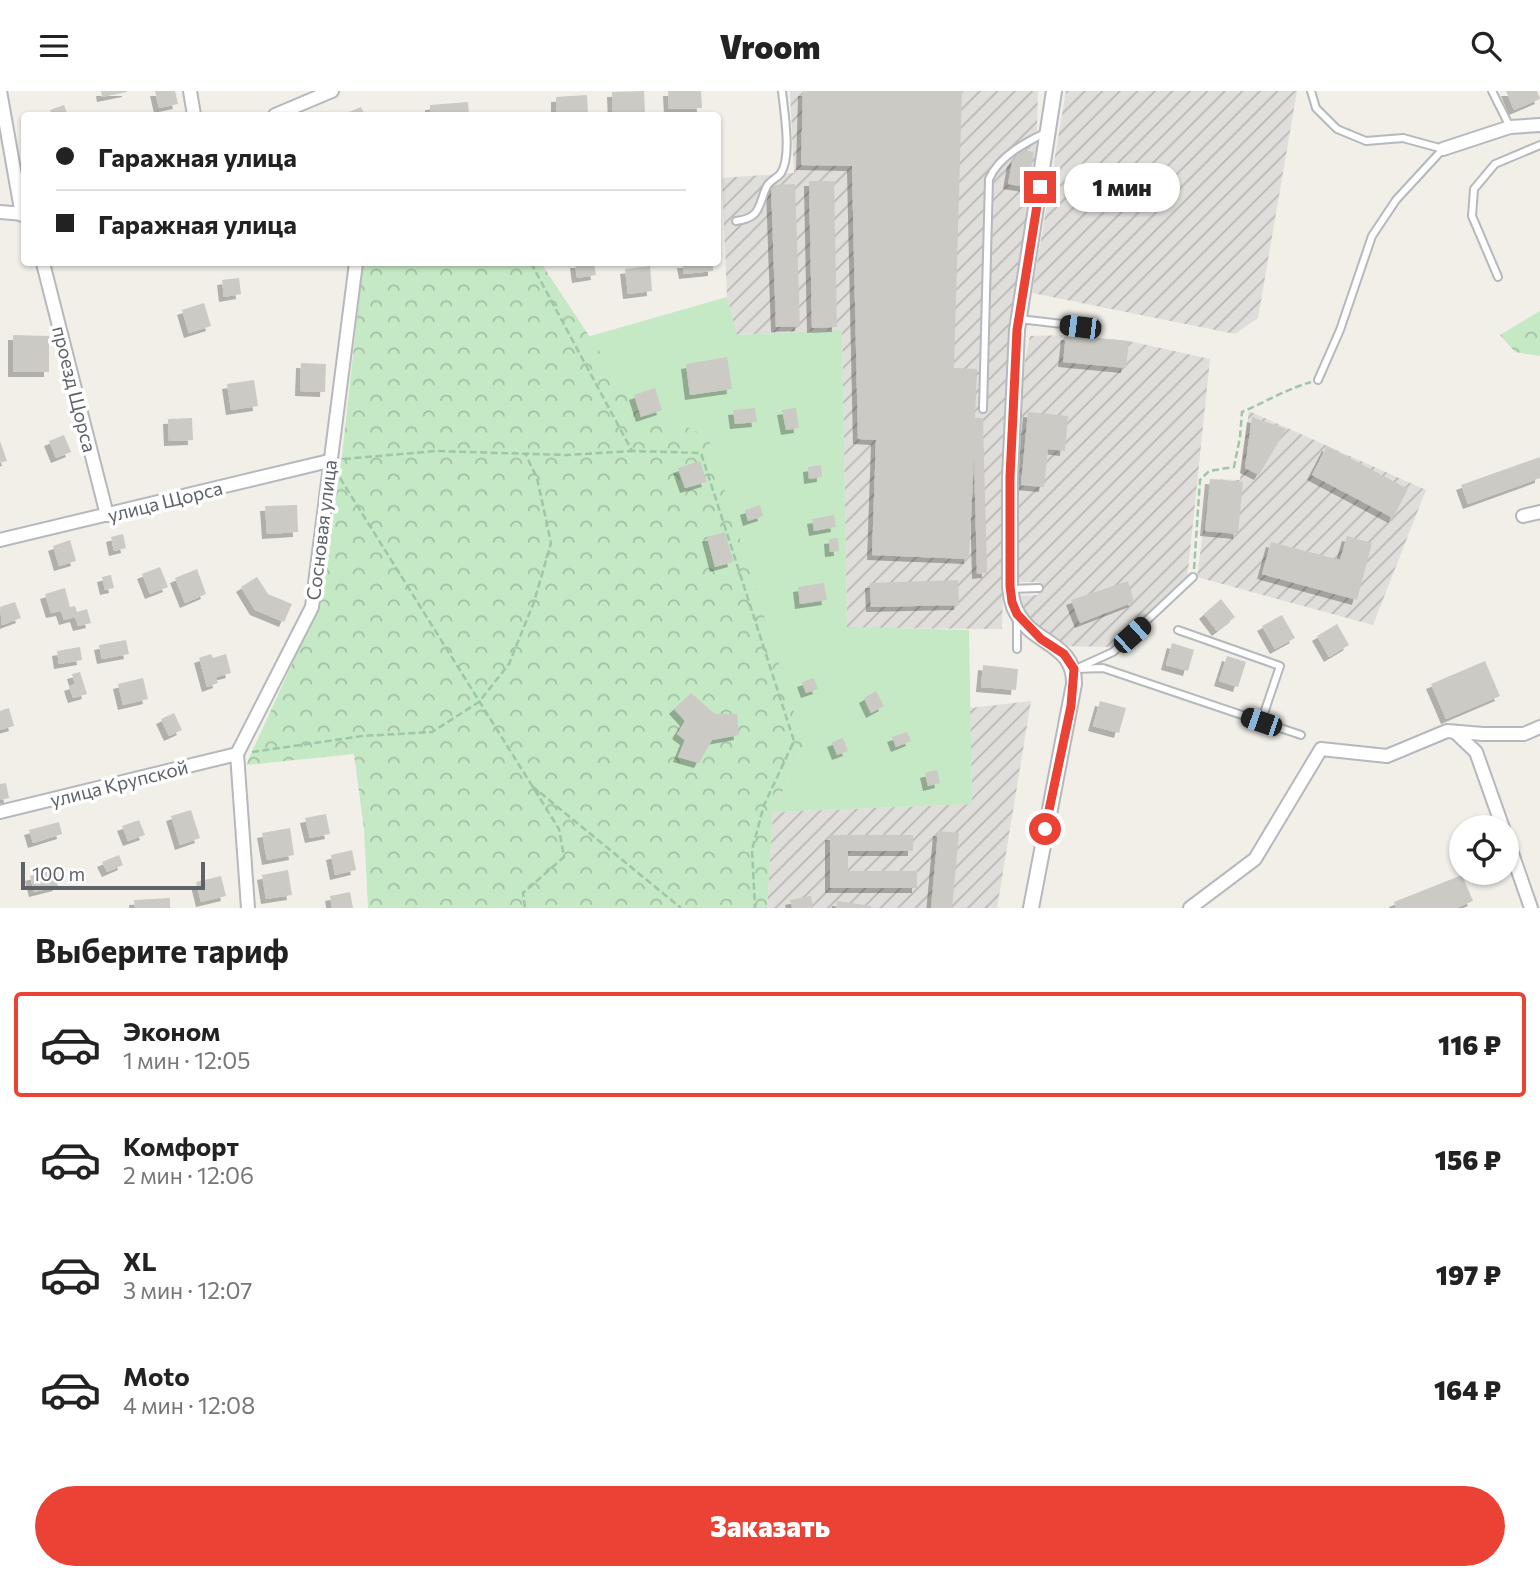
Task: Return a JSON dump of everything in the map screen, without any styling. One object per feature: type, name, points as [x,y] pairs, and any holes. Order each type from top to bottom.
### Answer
[{"type":"street","points":[[0,91],[21,203]]},
{"type":"street","points":[[190,91],[194,112]]},
{"type":"street","points":[[282,112],[332,91]]},
{"type":"street","points":[[1031,908],[1071,706],[1074,669],[1064,650],[1034,633],[1017,614],[1008,592],[1010,477],[1019,366],[1019,319],[1054,91]]},
{"type":"street","points":[[1443,149],[1510,127],[1540,125]]},
{"type":"street","points":[[0,212],[21,214]]},
{"type":"street","name":"проезд Щорса","points":[[44,266],[107,515]]},
{"type":"street","name":"Сосновая улица","points":[[237,754],[312,607],[356,266]]},
{"type":"street","name":"улица Щорса","points":[[0,540],[329,461]]},
{"type":"street","points":[[1523,516],[1540,512]]},
{"type":"street","points":[[1189,908],[1255,859],[1321,749],[1387,756],[1447,731],[1524,734],[1540,727]]},
{"type":"street","points":[[1455,731],[1476,752],[1498,815]]},
{"type":"street","points":[[237,754],[248,908]]},
{"type":"street","name":"улица Крупской","points":[[0,812],[237,754]]},
{"type":"street","points":[[1519,874],[1531,908]]},
{"type":"lane","points":[[736,221],[751,217],[760,209],[767,183],[781,174],[786,158],[782,91]]},
{"type":"lane","points":[[1311,91],[1316,108],[1337,129],[1366,141],[1403,138],[1443,149],[1396,200],[1372,236],[1340,330],[1318,380]]},
{"type":"lane","points":[[1492,91],[1510,127]]},
{"type":"lane","points":[[983,409],[989,179],[992,171],[1018,147],[1048,132]]},
{"type":"lane","points":[[1498,277],[1472,216],[1474,190],[1494,164],[1540,145]]},
{"type":"lane","points":[[1019,319],[1080,327]]},
{"type":"lane","points":[[1074,669],[1113,652],[1193,577]]},
{"type":"lane","points":[[1008,592],[1039,588]]},
{"type":"lane","points":[[1017,614],[1017,649]]},
{"type":"lane","points":[[1178,630],[1280,666],[1261,722]]},
{"type":"lane","points":[[1074,669],[1103,668],[1301,735]]},
{"type":"path","points":[[533,266],[632,451]]},
{"type":"path","points":[[1193,577],[1200,480],[1209,471],[1234,467],[1242,412],[1292,387],[1318,380]]},
{"type":"path","points":[[525,908],[523,893],[564,857],[559,829],[329,461],[436,450],[567,455],[632,451],[701,453],[794,741],[764,805],[752,850],[755,908]]},
{"type":"path","points":[[237,754],[362,736],[432,732],[479,702],[509,664],[534,602],[551,543],[537,478],[525,453]]},
{"type":"path","points":[[530,784],[681,908]]},
{"type":"shaded area","points":[[790,91],[1038,91],[1036,158],[1009,335],[1002,629],[847,628],[842,330],[736,335],[727,297],[722,178],[794,173]]},
{"type":"shaded area","points":[[1066,91],[1297,91],[1258,318],[1235,334],[1032,293]]},
{"type":"shaded area","points":[[1066,335],[1129,341],[1210,359],[1187,580],[1116,647],[1058,646],[1020,614],[1016,596],[1038,595],[1039,582],[1015,582],[1021,379],[1030,336]]},
{"type":"shaded area","points":[[1249,411],[1426,490],[1373,625],[1197,577],[1210,479],[1240,480]]},
{"type":"shaded area","points":[[1031,701],[997,908],[767,908],[773,812],[972,804],[970,708]]},
{"type":"green space","points":[[363,266],[543,266],[632,401],[708,437],[804,744],[773,812],[767,908],[368,908],[364,829],[354,754],[246,765],[318,607],[342,456]]},
{"type":"green space","points":[[727,297],[737,335],[842,330],[847,627],[969,630],[972,804],[773,812],[804,744],[632,401],[620,394],[587,337]]},
{"type":"green space","points":[[1540,311],[1540,356],[1515,352],[1500,335]]},
{"type":"building","points":[[101,91],[127,91],[127,92],[102,97]]},
{"type":"building","points":[[155,91],[175,91],[178,104],[159,108]]},
{"type":"building","points":[[644,91],[645,112],[613,112],[612,92]]},
{"type":"building","points":[[668,91],[701,91],[702,108],[669,109]]},
{"type":"building","points":[[803,91],[962,91],[954,368],[977,369],[975,418],[983,418],[987,573],[977,574],[974,456],[969,559],[872,555],[876,440],[858,439],[852,166],[801,165]]},
{"type":"building","points":[[1506,91],[1537,91],[1540,99],[1514,110]]},
{"type":"building","points":[[587,95],[588,112],[556,112],[556,97]]},
{"type":"building","points":[[468,102],[469,112],[430,112],[430,105]]},
{"type":"building","points":[[64,105],[67,112],[51,112],[50,110]]},
{"type":"building","points":[[361,107],[364,112],[349,112]]},
{"type":"building","points":[[1021,150],[1034,152],[1028,187],[1008,184],[1012,162]]},
{"type":"building","points":[[809,181],[834,181],[837,327],[812,328]]},
{"type":"building","points":[[795,184],[800,326],[776,327],[771,185]]},
{"type":"building","points":[[575,266],[594,266],[596,275],[577,278]]},
{"type":"building","points":[[650,266],[652,291],[628,294],[625,269]]},
{"type":"building","points":[[683,266],[713,266],[713,271],[684,274]]},
{"type":"building","points":[[239,278],[241,294],[224,297],[222,280]]},
{"type":"building","points":[[204,303],[211,326],[189,333],[182,310]]},
{"type":"building","points":[[13,335],[49,336],[49,372],[13,372]]},
{"type":"building","points":[[1066,335],[1129,341],[1126,368],[1063,362]]},
{"type":"building","points":[[727,357],[732,389],[690,395],[686,364]]},
{"type":"building","points":[[301,363],[326,364],[325,392],[300,391]]},
{"type":"building","points":[[254,380],[258,406],[231,410],[227,384]]},
{"type":"building","points":[[655,388],[662,410],[641,417],[634,395]]},
{"type":"building","points":[[755,408],[757,422],[735,424],[733,410]]},
{"type":"building","points":[[796,408],[799,428],[786,430],[782,410]]},
{"type":"building","points":[[1028,412],[1068,416],[1065,451],[1048,449],[1044,487],[1021,485]]},
{"type":"building","points":[[1252,417],[1286,429],[1259,475],[1245,468]]},
{"type":"building","points":[[192,418],[193,440],[169,441],[168,419]]},
{"type":"building","points":[[64,435],[71,452],[56,458],[49,441]]},
{"type":"building","points":[[0,441],[7,461],[0,463]]},
{"type":"building","points":[[1327,446],[1408,489],[1393,518],[1312,475]]},
{"type":"building","points":[[1540,457],[1540,478],[1468,504],[1461,485]]},
{"type":"building","points":[[700,461],[707,482],[685,488],[678,468]]},
{"type":"building","points":[[821,465],[822,477],[809,479],[808,467]]},
{"type":"building","points":[[1210,479],[1243,482],[1238,534],[1205,531]]},
{"type":"building","points":[[297,505],[298,532],[267,534],[265,506]]},
{"type":"building","points":[[760,505],[763,516],[748,521],[745,510]]},
{"type":"building","points":[[834,515],[836,527],[814,531],[812,519]]},
{"type":"building","points":[[725,532],[733,562],[715,567],[707,537]]},
{"type":"building","points":[[123,534],[126,548],[114,551],[111,537]]},
{"type":"building","points":[[1347,536],[1372,543],[1357,600],[1262,574],[1271,542],[1340,560]]},
{"type":"building","points":[[838,538],[839,551],[830,552],[829,539]]},
{"type":"building","points":[[70,540],[76,561],[59,566],[53,546]]},
{"type":"building","points":[[160,567],[168,587],[150,594],[142,574]]},
{"type":"building","points":[[197,569],[206,594],[185,603],[175,578]]},
{"type":"building","points":[[111,575],[114,588],[105,590],[102,577]]},
{"type":"building","points":[[257,577],[268,594],[292,604],[284,622],[255,610],[241,587]]},
{"type":"building","points":[[958,580],[959,605],[871,607],[870,583]]},
{"type":"building","points":[[1128,581],[1134,602],[1080,623],[1071,600]]},
{"type":"building","points":[[824,583],[827,600],[800,604],[798,587]]},
{"type":"building","points":[[65,588],[70,607],[75,606],[77,612],[87,609],[91,623],[78,626],[75,617],[64,620],[61,611],[51,613],[45,594]]},
{"type":"building","points":[[1221,599],[1235,617],[1217,631],[1204,614]]},
{"type":"building","points":[[15,602],[21,618],[2,625],[0,607]]},
{"type":"building","points":[[1282,615],[1295,638],[1275,649],[1262,626]]},
{"type":"building","points":[[1337,624],[1349,645],[1329,657],[1317,636]]},
{"type":"building","points":[[126,640],[129,654],[102,659],[99,645]]},
{"type":"building","points":[[1172,643],[1194,650],[1188,671],[1166,665]]},
{"type":"building","points":[[80,647],[82,660],[59,664],[57,651]]},
{"type":"building","points":[[211,654],[213,658],[226,654],[231,673],[216,677],[218,683],[207,687],[199,658]]},
{"type":"building","points":[[1227,656],[1246,662],[1238,687],[1219,681]]},
{"type":"building","points":[[1485,661],[1500,696],[1446,719],[1431,684]]},
{"type":"building","points":[[983,665],[1018,669],[1016,690],[981,687]]},
{"type":"building","points":[[80,672],[87,694],[73,698],[69,686],[75,684],[72,674]]},
{"type":"building","points":[[143,678],[148,699],[123,705],[118,684]]},
{"type":"building","points":[[814,678],[818,689],[806,693],[802,682]]},
{"type":"building","points":[[876,691],[884,706],[871,713],[864,698]]},
{"type":"building","points":[[691,693],[715,714],[737,714],[739,735],[712,740],[699,763],[678,757],[685,740],[677,734],[685,721],[674,709]]},
{"type":"building","points":[[1100,701],[1126,708],[1119,733],[1093,726]]},
{"type":"building","points":[[9,708],[14,726],[0,730],[0,711]]},
{"type":"building","points":[[174,713],[182,730],[169,736],[161,719]]},
{"type":"building","points":[[907,732],[911,741],[896,747],[892,737]]},
{"type":"building","points":[[843,738],[848,751],[837,755],[832,742]]},
{"type":"building","points":[[937,770],[940,783],[928,786],[925,773]]},
{"type":"building","points":[[6,783],[9,798],[0,800],[0,784]]},
{"type":"building","points":[[191,810],[200,838],[180,845],[171,816]]},
{"type":"building","points":[[326,814],[330,834],[310,838],[305,818]]},
{"type":"building","points":[[139,820],[145,835],[128,841],[122,826]]},
{"type":"building","points":[[59,822],[62,834],[33,843],[29,830]]},
{"type":"building","points":[[290,828],[294,855],[267,860],[262,833]]},
{"type":"building","points":[[938,831],[959,833],[952,908],[931,908]]},
{"type":"building","points":[[830,835],[913,835],[913,851],[848,851],[848,871],[917,871],[917,888],[830,888]]},
{"type":"building","points":[[352,850],[356,870],[335,875],[331,855]]},
{"type":"building","points":[[119,855],[123,865],[107,872],[102,862]]},
{"type":"building","points":[[54,870],[58,886],[34,892],[30,876]]},
{"type":"building","points":[[288,870],[292,895],[266,899],[262,875]]},
{"type":"building","points":[[221,876],[226,896],[201,902],[196,882]]},
{"type":"building","points":[[1449,880],[1449,885],[1466,885],[1473,901],[1456,908],[1396,908],[1394,902]]},
{"type":"building","points":[[350,892],[353,908],[332,908],[330,896]]},
{"type":"building","points":[[811,896],[813,908],[792,908],[790,900]]},
{"type":"building","points":[[170,898],[170,908],[135,908],[134,900]]},
{"type":"building","points":[[837,901],[871,906],[871,908],[836,908]]},
{"type":"route","points":[[1040,187],[1017,330],[1010,477],[1010,586],[1012,602],[1026,626],[1064,654],[1074,669],[1071,706],[1045,829]]}]
